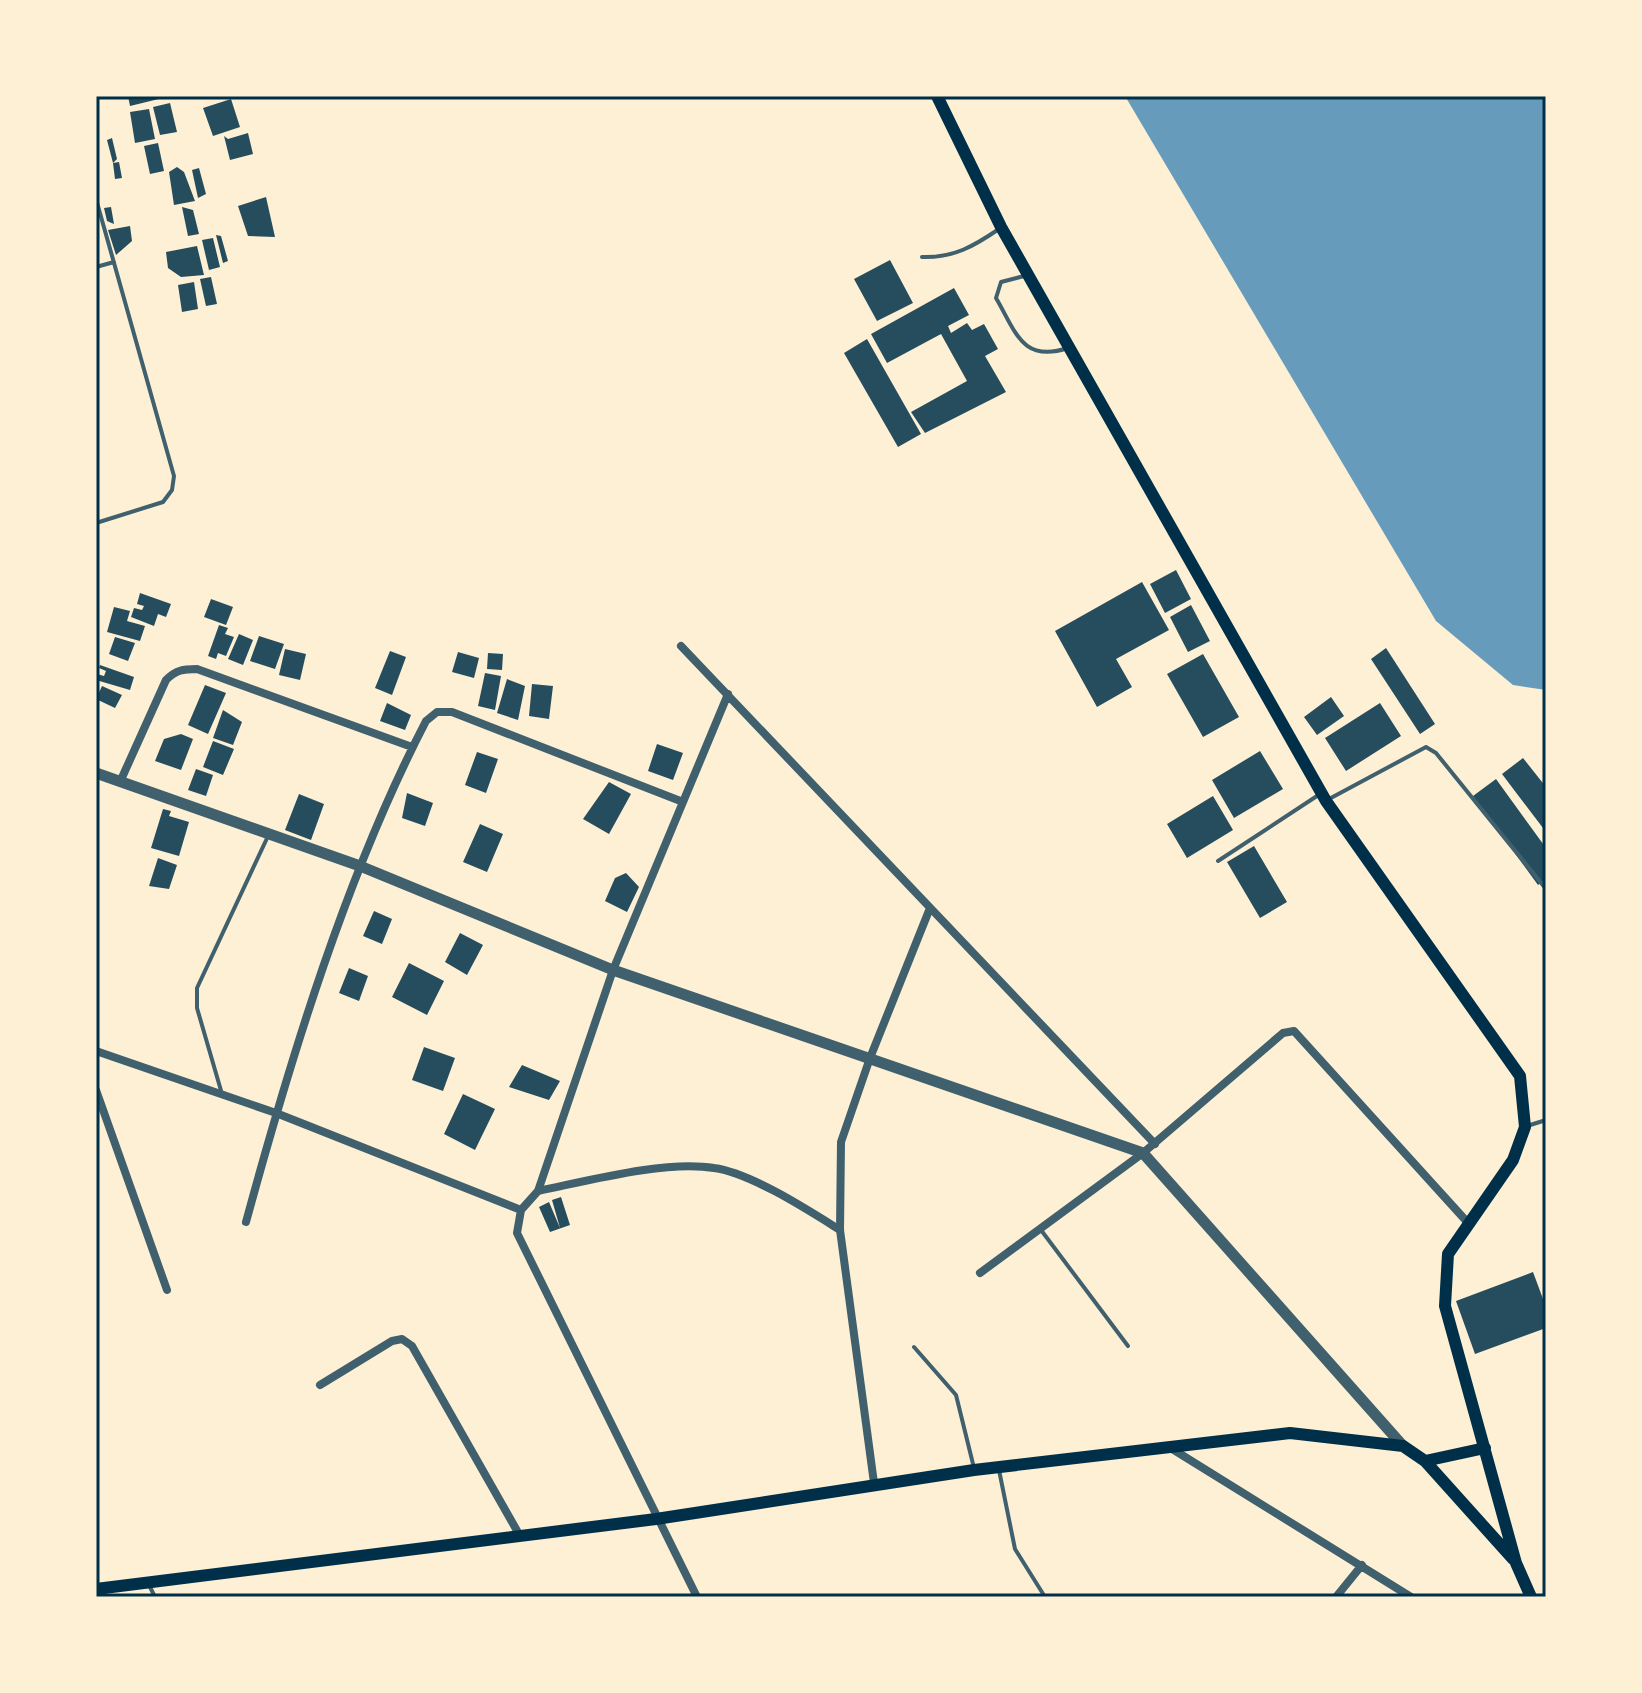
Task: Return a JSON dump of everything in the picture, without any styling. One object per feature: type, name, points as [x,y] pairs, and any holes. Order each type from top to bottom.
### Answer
[{"type":"main road","points":[[937,96],[1001,227],[1324,797],[1520,1076],[1525,1127],[1513,1160],[1448,1254],[1445,1306],[1516,1563],[1531,1597]]},
{"type":"main road","points":[[96,1589],[119,1592],[148,1582],[656,1519],[874,1483],[1290,1433],[1403,1446],[1425,1461],[1516,1563]]},
{"type":"main road","points":[[1425,1461],[1485,1448]]},
{"type":"street","points":[[681,646],[1155,1144]]},
{"type":"street","points":[[120,782],[166,680],[175,671],[188,669],[197,669],[412,747]]},
{"type":"street","points":[[697,1597],[517,1233],[521,1210],[538,1191],[613,970],[728,694]]},
{"type":"street","points":[[246,1222],[276,1113],[360,866],[426,721],[437,712],[452,712],[683,802]]},
{"type":"street","points":[[96,773],[360,866],[613,970],[1143,1153],[1403,1446]]},
{"type":"street","points":[[874,1483],[840,1230],[841,1142],[870,1058],[930,908]]},
{"type":"street","points":[[980,1273],[1155,1144],[1283,1033],[1294,1031],[1469,1224]]},
{"type":"street","points":[[96,1051],[276,1113],[521,1210]]},
{"type":"street","points":[[96,1090],[167,1290]]},
{"type":"street","points":[[538,1191],[666,1169],[714,1168],[787,1198],[840,1230]]},
{"type":"street","points":[[320,1385],[392,1341],[402,1339],[412,1346],[520,1536]]},
{"type":"street","points":[[1168,1447],[1411,1597]]},
{"type":"street","points":[[1336,1597],[1362,1565]]},
{"type":"lane","points":[[96,199],[174,476],[172,490],[163,502],[96,523]]},
{"type":"lane","points":[[922,257],[945,258],[962,253],[1001,227]]},
{"type":"lane","points":[[96,267],[114,262]]},
{"type":"lane","points":[[1028,275],[1010,278],[996,289],[996,298],[1024,346],[1051,353],[1070,347]]},
{"type":"lane","points":[[1218,861],[1324,797],[1426,747],[1436,753],[1546,889]]},
{"type":"lane","points":[[223,1096],[197,1008],[197,988],[269,834]]},
{"type":"lane","points":[[1525,1127],[1546,1120]]},
{"type":"lane","points":[[1040,1228],[1128,1346]]},
{"type":"lane","points":[[914,1347],[956,1395],[974,1470]]},
{"type":"lane","points":[[999,1468],[1015,1549],[1045,1597]]},
{"type":"lane","points":[[148,1582],[155,1597]]},
{"type":"water","points":[[1125,96],[1546,96],[1546,690],[1513,685],[1436,621]]},
{"type":"building","points":[[128,96],[167,96],[167,97],[130,106]]},
{"type":"building","points":[[231,99],[240,127],[213,136],[203,108]]},
{"type":"building","points":[[170,103],[177,132],[160,135],[153,107]]},
{"type":"building","points":[[149,109],[155,139],[135,143],[130,112]]},
{"type":"building","points":[[248,133],[253,154],[230,160],[224,136],[228,139]]},
{"type":"building","points":[[112,138],[117,159],[113,163],[107,140]]},
{"type":"building","points":[[158,143],[164,171],[150,174],[144,146]]},
{"type":"building","points":[[119,162],[122,178],[115,179],[113,163]]},
{"type":"building","points":[[177,167],[184,172],[195,201],[174,205],[169,172]]},
{"type":"building","points":[[199,168],[206,194],[198,198],[192,170]]},
{"type":"building","points":[[266,197],[275,237],[248,236],[238,206]]},
{"type":"building","points":[[111,207],[114,224],[107,221],[104,208]]},
{"type":"building","points":[[182,207],[193,210],[199,234],[188,236]]},
{"type":"building","points":[[130,226],[132,241],[116,255],[108,230]]},
{"type":"building","points":[[216,235],[221,236],[228,261],[223,263]]},
{"type":"building","points":[[213,238],[220,267],[209,270],[202,240]]},
{"type":"building","points":[[197,246],[204,275],[181,277],[168,268],[166,252]]},
{"type":"building","points":[[890,260],[913,303],[877,321],[854,279]]},
{"type":"building","points":[[211,277],[217,304],[206,306],[200,279]]},
{"type":"building","points":[[194,282],[198,309],[182,312],[178,285]]},
{"type":"building","points":[[954,288],[969,315],[948,326],[951,333],[967,323],[972,330],[984,324],[998,349],[985,356],[1006,392],[925,433],[911,412],[967,381],[941,334],[887,363],[871,334]]},
{"type":"building","points":[[867,339],[921,434],[898,447],[844,353]]},
{"type":"building","points":[[1176,570],[1191,599],[1165,613],[1150,584]]},
{"type":"building","points":[[1142,582],[1169,630],[1116,659],[1132,687],[1097,707],[1055,631]]},
{"type":"building","points":[[140,593],[171,604],[166,617],[158,614],[154,626],[131,617],[134,608],[142,610],[144,606],[137,604]]},
{"type":"building","points":[[211,599],[233,607],[226,625],[204,617]]},
{"type":"building","points":[[1191,605],[1210,641],[1188,652],[1170,617]]},
{"type":"building","points":[[114,607],[130,611],[127,621],[145,626],[140,641],[107,632]]},
{"type":"building","points":[[219,625],[228,628],[225,634],[234,637],[226,656],[218,653],[216,659],[208,656]]},
{"type":"building","points":[[239,634],[253,640],[243,665],[228,659]]},
{"type":"building","points":[[259,636],[284,644],[275,669],[250,661]]},
{"type":"building","points":[[115,637],[135,643],[128,661],[109,654]]},
{"type":"building","points":[[1386,648],[1435,724],[1420,734],[1371,659]]},
{"type":"building","points":[[285,649],[306,654],[300,680],[279,675]]},
{"type":"building","points":[[390,651],[406,657],[392,695],[375,688]]},
{"type":"building","points":[[458,652],[479,658],[474,678],[452,672]]},
{"type":"building","points":[[488,653],[503,654],[502,670],[487,669]]},
{"type":"building","points":[[1203,654],[1239,717],[1203,737],[1167,674]]},
{"type":"building","points":[[100,665],[134,677],[130,690],[96,680],[97,674],[104,676],[106,671],[99,668]]},
{"type":"building","points":[[485,673],[501,676],[495,710],[478,706]]},
{"type":"building","points":[[507,679],[525,686],[518,720],[497,713]]},
{"type":"building","points":[[532,684],[553,686],[549,719],[529,716]]},
{"type":"building","points":[[205,685],[226,693],[208,734],[188,725]]},
{"type":"building","points":[[102,686],[122,695],[115,708],[96,699]]},
{"type":"building","points":[[1331,697],[1344,716],[1317,735],[1304,717]]},
{"type":"building","points":[[387,703],[411,715],[405,730],[380,721]]},
{"type":"building","points":[[1380,703],[1401,736],[1346,771],[1325,738]]},
{"type":"building","points":[[223,710],[242,722],[233,745],[213,738]]},
{"type":"building","points":[[181,734],[193,739],[181,770],[155,761],[164,739]]},
{"type":"building","points":[[213,741],[234,749],[223,775],[203,767]]},
{"type":"building","points":[[657,744],[683,753],[673,780],[648,771]]},
{"type":"building","points":[[1260,751],[1283,789],[1234,818],[1212,780]]},
{"type":"building","points":[[477,752],[498,759],[486,793],[465,785]]},
{"type":"building","points":[[1523,758],[1546,787],[1546,832],[1502,774]]},
{"type":"building","points":[[196,769],[213,775],[206,796],[188,790]]},
{"type":"building","points":[[1496,779],[1546,848],[1546,879],[1538,885],[1473,796]]},
{"type":"building","points":[[609,782],[631,794],[609,834],[583,819]]},
{"type":"building","points":[[407,793],[433,803],[425,826],[402,818]]},
{"type":"building","points":[[299,794],[324,804],[311,840],[285,830]]},
{"type":"building","points":[[1213,796],[1233,830],[1187,858],[1167,824]]},
{"type":"building","points":[[163,809],[171,811],[169,816],[189,822],[179,856],[151,848]]},
{"type":"building","points":[[480,824],[503,834],[487,872],[463,862]]},
{"type":"building","points":[[1254,846],[1287,902],[1260,918],[1227,862]]},
{"type":"building","points":[[158,858],[177,865],[169,889],[149,886]]},
{"type":"building","points":[[626,873],[639,887],[627,912],[605,901],[615,878]]},
{"type":"building","points":[[374,911],[392,919],[382,944],[363,936]]},
{"type":"building","points":[[460,933],[483,945],[467,975],[445,962]]},
{"type":"building","points":[[409,963],[444,981],[427,1015],[392,997]]},
{"type":"building","points":[[349,968],[368,976],[359,1001],[339,993]]},
{"type":"building","points":[[424,1047],[455,1058],[443,1091],[412,1080]]},
{"type":"building","points":[[522,1065],[560,1081],[549,1100],[509,1087]]},
{"type":"building","points":[[463,1094],[495,1109],[475,1150],[444,1134]]},
{"type":"building","points":[[561,1197],[570,1225],[550,1232],[539,1207],[549,1202],[560,1228],[552,1200]]},
{"type":"building","points":[[1533,1272],[1546,1307],[1546,1328],[1475,1354],[1456,1301]]}]
